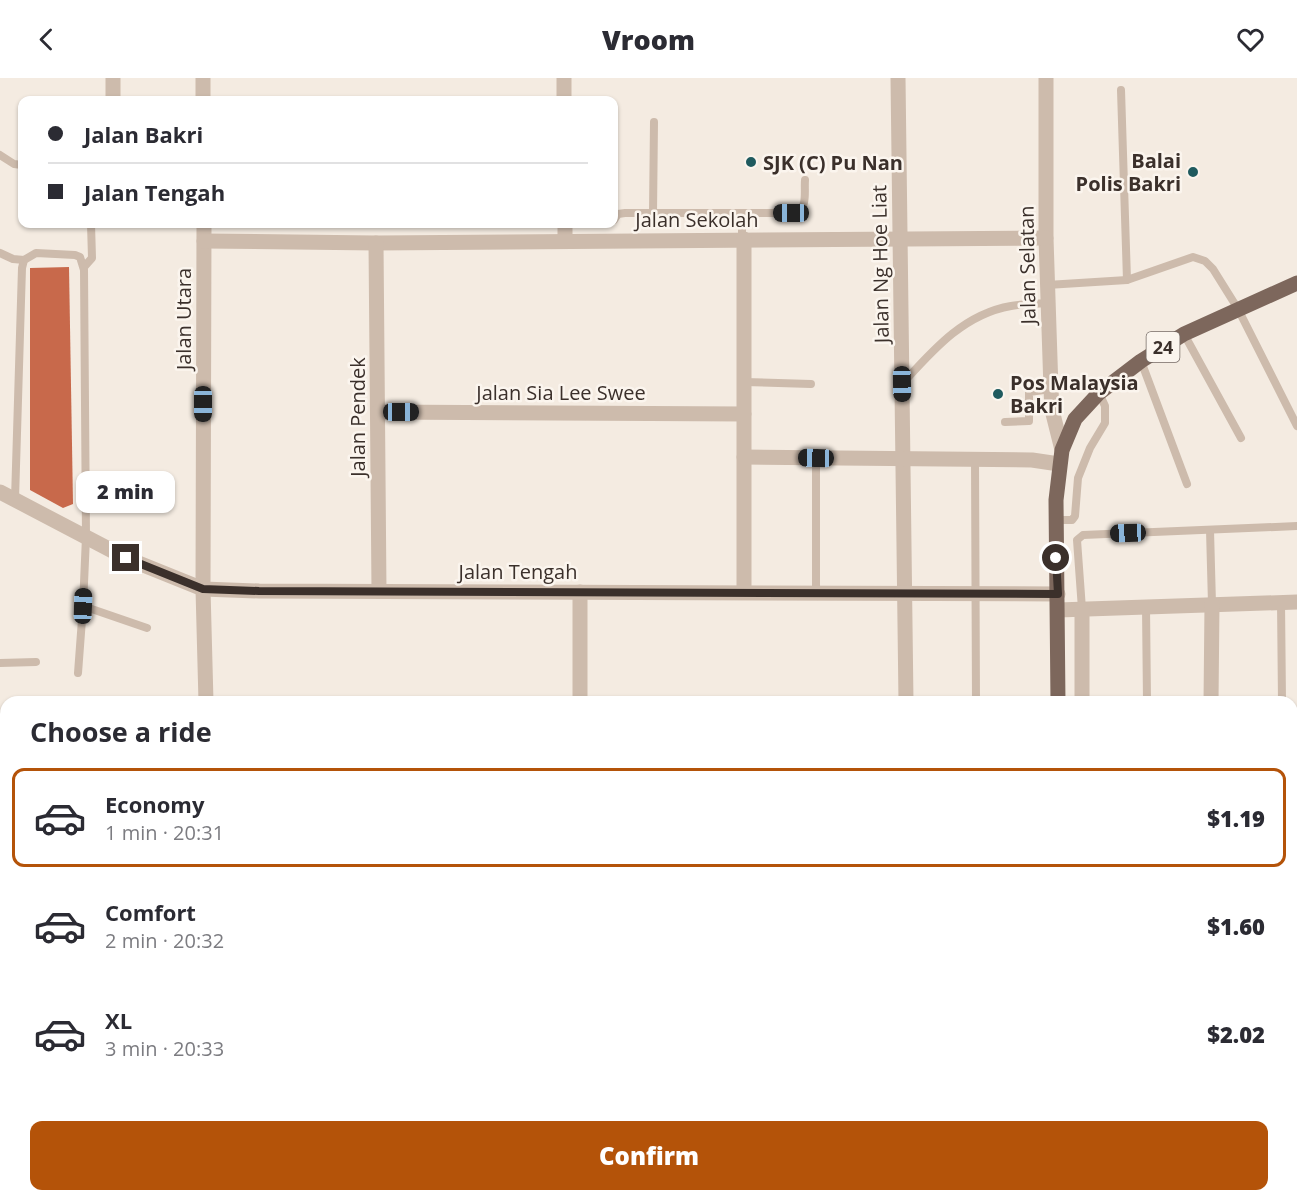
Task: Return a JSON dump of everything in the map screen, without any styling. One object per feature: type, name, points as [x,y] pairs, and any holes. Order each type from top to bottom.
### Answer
[{"type":"main road","name":"24","points":[[1058,696],[1056,520],[1060,457],[1075,419],[1099,393],[1141,361],[1184,334],[1297,283]]},
{"type":"street","points":[[113,78],[113,96]]},
{"type":"street","points":[[203,78],[203,96]]},
{"type":"street","points":[[564,78],[564,96]]},
{"type":"street","name":"Jalan Ng Hoe Liat","points":[[898,78],[906,696]]},
{"type":"street","name":"Jalan Selatan","points":[[1046,78],[1047,285],[1054,420],[1060,457]]},
{"type":"street","name":"Jalan Utara","points":[[204,228],[203,589],[206,696]]},
{"type":"street","points":[[565,228],[565,241]]},
{"type":"street","name":"Jalan Sekolah","points":[[204,241],[376,243],[1046,238]]},
{"type":"street","points":[[743,239],[744,592]]},
{"type":"street","name":"Jalan Pendek","points":[[376,243],[379,591]]},
{"type":"street","name":"Jalan Sia Lee Swee","points":[[378,412],[744,414]]},
{"type":"street","points":[[744,457],[1038,461],[1060,457]]},
{"type":"street","name":"Jalan Tengah","points":[[0,492],[126,558],[203,589],[1058,594]]},
{"type":"street","points":[[580,592],[580,696]]},
{"type":"street","points":[[1058,610],[1297,602]]},
{"type":"street","points":[[1211,696],[1212,604]]},
{"type":"street","points":[[1082,609],[1082,696]]},
{"type":"lane","points":[[1121,90],[1127,280]]},
{"type":"lane","points":[[653,213],[654,122]]},
{"type":"lane","points":[[0,155],[18,164]]},
{"type":"lane","points":[[618,214],[799,212],[804,205],[804,180]]},
{"type":"lane","points":[[742,213],[743,239]]},
{"type":"lane","points":[[84,267],[92,258],[91,228]]},
{"type":"lane","points":[[612,240],[613,228]]},
{"type":"lane","points":[[0,253],[13,259],[24,260],[36,253],[75,255],[80,257],[84,267],[86,537],[78,673]]},
{"type":"lane","points":[[1047,285],[1127,280],[1193,257],[1200,258],[1213,269],[1238,309],[1297,426]]},
{"type":"lane","points":[[15,499],[24,260]]},
{"type":"lane","points":[[902,384],[959,327],[985,312],[1012,306],[1048,303]]},
{"type":"lane","points":[[1184,334],[1241,438]]},
{"type":"lane","points":[[1141,361],[1187,484]]},
{"type":"lane","points":[[744,382],[811,384]]},
{"type":"lane","points":[[1005,422],[1029,422],[1029,392],[1052,389]]},
{"type":"lane","points":[[1056,520],[1072,520],[1075,516],[1078,478],[1090,448],[1105,423],[1105,406],[1099,393]]},
{"type":"lane","points":[[816,458],[816,593]]},
{"type":"lane","points":[[975,460],[976,696]]},
{"type":"lane","points":[[1082,609],[1077,540],[1080,536],[1297,526]]},
{"type":"lane","points":[[1210,530],[1212,604]]},
{"type":"lane","points":[[1281,602],[1282,696]]},
{"type":"lane","points":[[83,606],[147,628]]},
{"type":"lane","points":[[1146,607],[1147,696]]},
{"type":"lane","points":[[0,663],[36,662]]},
{"type":"building","points":[[69,267],[73,504],[63,508],[30,490],[30,268]]},
{"type":"place","name":"SJK (C) Pu Nan","points":[[751,162]]},
{"type":"place","name":"Balai Polis Bakri","points":[[1193,172]]},
{"type":"place","name":"Pos Malaysia Bakri","points":[[998,394]]},
{"type":"route","points":[[126,558],[203,589],[1058,594],[1056,558]]}]
